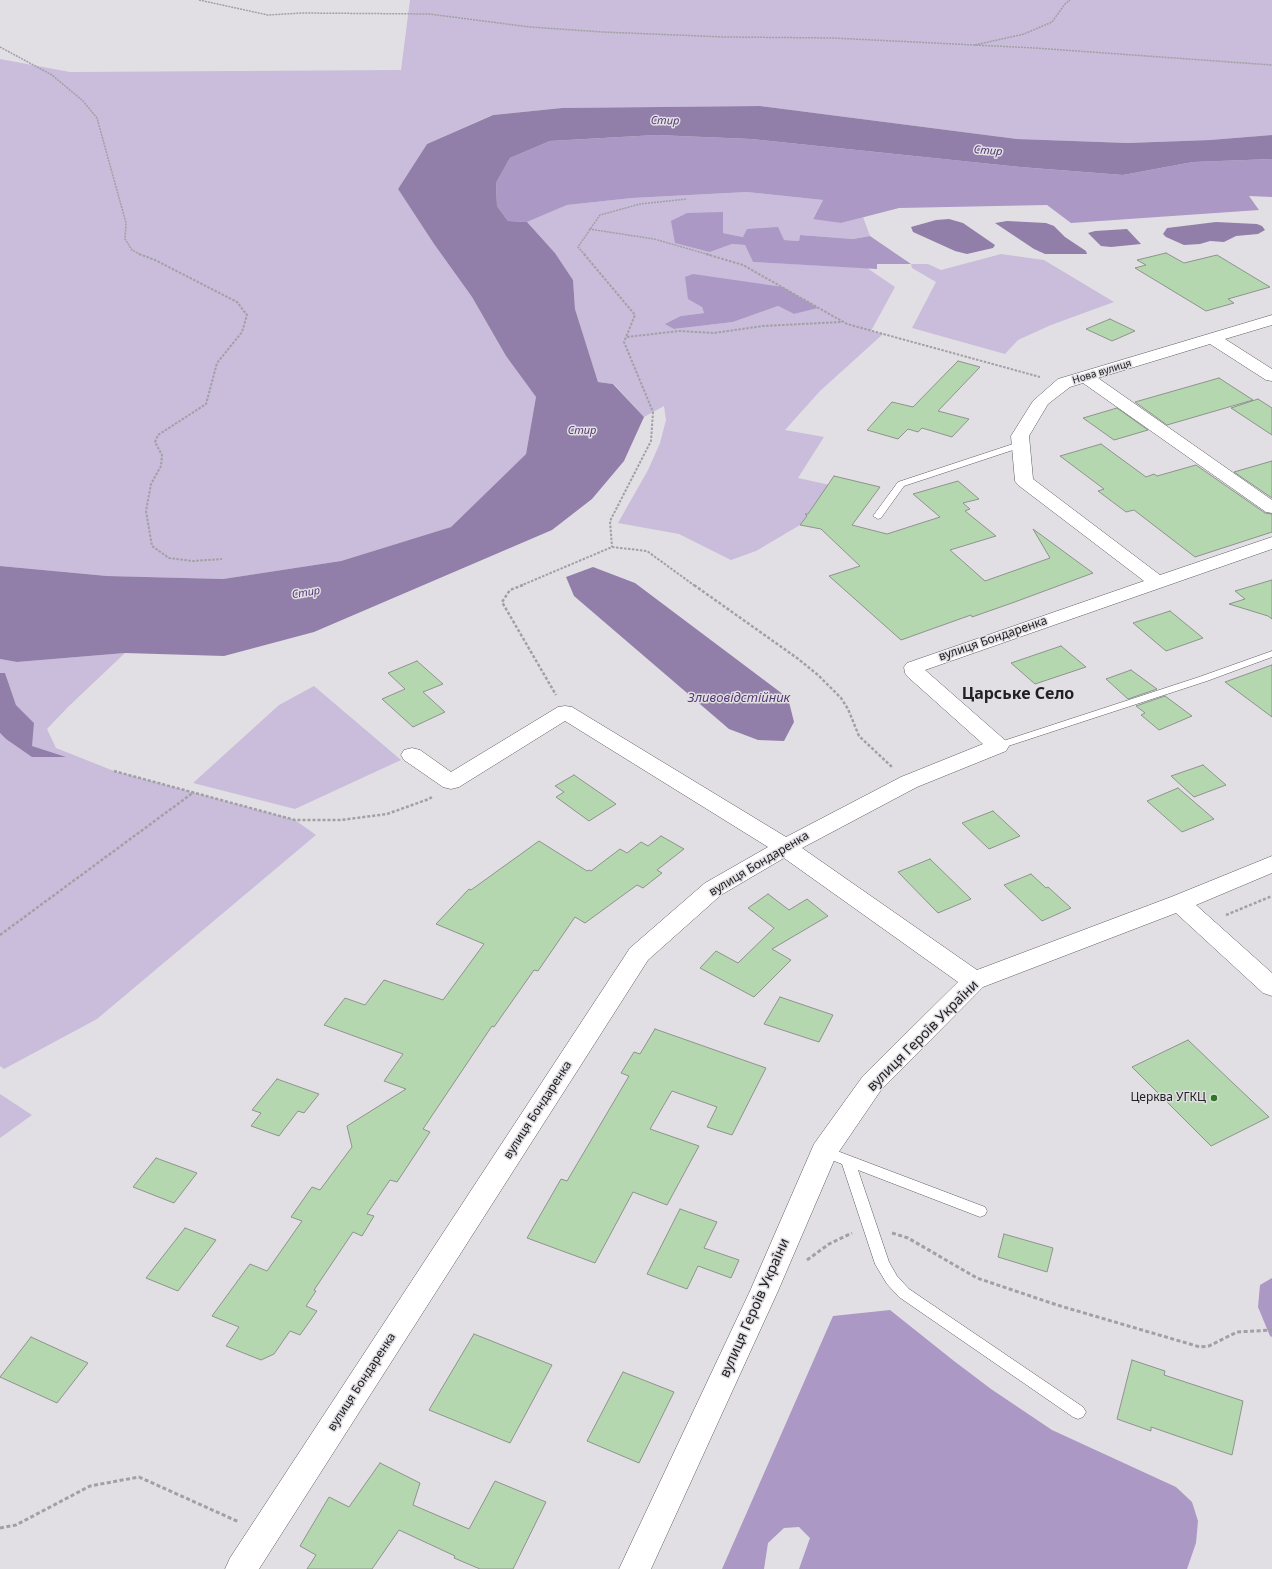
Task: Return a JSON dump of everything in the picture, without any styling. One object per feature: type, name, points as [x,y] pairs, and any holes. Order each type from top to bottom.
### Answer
[{"type":"street","name":"Нова вулиця","points":[[1157,582],[1024,481],[1019,445],[1020,436],[1041,401],[1064,383],[1272,320]]},
{"type":"street","points":[[1212,338],[1272,376]]},
{"type":"street","points":[[1086,377],[1272,508]]},
{"type":"street","name":"вулиця Бондаренка","points":[[241,1569],[639,954],[712,889],[785,847],[909,782],[998,746],[915,673],[914,667],[1272,543]]},
{"type":"street","points":[[412,755],[451,782],[566,712],[785,847],[974,981]]},
{"type":"street","name":"вулиця Героїв України","points":[[635,1569],[764,1291],[836,1156],[872,1084],[974,981],[1179,903],[1272,864]]},
{"type":"street","points":[[1179,903],[1272,987]]},
{"type":"lane","points":[[878,516],[901,484],[1019,445]]},
{"type":"lane","points":[[998,746],[1196,682],[1272,654]]},
{"type":"lane","points":[[836,1156],[980,1211]]},
{"type":"lane","points":[[836,1156],[870,1228],[882,1264],[892,1280],[904,1293],[1078,1412]]},
{"type":"path","points":[[199,0],[268,14],[428,14],[530,27],[603,32],[725,37],[798,36],[1042,49],[1272,65]]},
{"type":"path","points":[[972,46],[1024,34],[1052,22],[1065,4],[1070,0]]},
{"type":"path","points":[[0,47],[52,75],[83,101],[97,118],[126,223],[126,239],[132,250],[206,285],[237,302],[247,315],[242,332],[217,363],[206,404],[158,435],[155,442],[162,455],[161,466],[151,484],[146,511],[152,546],[168,558],[193,561],[222,558]]},
{"type":"path","points":[[612,547],[610,521],[651,441],[653,412],[624,342],[635,316],[578,248],[600,215],[640,204],[687,199]]},
{"type":"path","points":[[590,229],[654,239],[743,265],[842,322],[1064,383]]},
{"type":"path","points":[[626,337],[679,331],[714,333],[763,326],[842,322]]},
{"type":"path","points":[[566,712],[502,602],[510,590],[612,547],[646,551],[818,675],[841,698],[848,709],[859,736],[867,745],[909,782]]},
{"type":"path","points":[[114,771],[295,820],[341,820],[387,814],[429,799],[451,782]]},
{"type":"path","points":[[0,935],[195,792]]},
{"type":"path","points":[[1229,921],[1224,916],[1272,896]]},
{"type":"path","points":[[805,1261],[829,1244],[851,1233],[870,1228],[908,1238],[977,1278],[1057,1305],[1200,1347],[1209,1346],[1237,1332],[1272,1330]]},
{"type":"path","points":[[0,1528],[16,1525],[90,1486],[139,1476],[264,1533]]},
{"type":"shaded area","points":[[410,0],[1272,0],[1272,135],[1210,140],[1128,143],[1017,139],[760,106],[562,108],[492,115],[427,144],[398,189],[434,244],[472,297],[506,356],[536,397],[526,454],[451,527],[341,561],[223,579],[107,576],[0,566],[0,59],[70,72],[401,70]]},
{"type":"shaded area","points":[[656,135],[751,139],[1020,167],[1123,175],[1193,162],[1272,159],[1272,197],[1249,196],[1259,210],[1071,223],[1047,205],[899,208],[841,223],[813,219],[823,200],[747,192],[632,198],[567,205],[527,222],[508,221],[497,206],[496,183],[510,158],[550,141]]},
{"type":"shaded area","points":[[747,192],[823,200],[813,218],[841,223],[863,217],[870,236],[853,239],[800,235],[799,241],[744,237],[723,233],[723,212],[710,252],[732,244],[745,245],[753,262],[867,268],[895,287],[871,331],[883,334],[820,391],[785,430],[824,437],[798,478],[830,485],[800,525],[756,551],[731,560],[679,534],[618,523],[648,470],[660,443],[666,420],[664,406],[644,417],[614,384],[598,382],[575,309],[573,280],[555,253],[527,222],[567,205],[632,198]],"holes":[[[783,287],[817,308],[794,314],[778,306],[733,322],[674,329],[681,316],[704,313],[702,307]]]},
{"type":"shaded area","points":[[723,212],[723,233],[743,237],[747,229],[778,227],[784,240],[799,241],[800,235],[853,239],[870,236],[911,264],[877,264],[877,269],[753,262],[745,245],[732,244],[710,252],[675,243],[671,221],[687,213]]},
{"type":"shaded area","points":[[1001,254],[1044,260],[1114,302],[1051,325],[1018,340],[1005,354],[912,328],[936,282],[912,268],[911,264],[928,264],[941,270]]},
{"type":"shaded area","points":[[693,274],[783,287],[818,308],[794,314],[778,306],[733,322],[674,329],[665,324],[681,316],[704,313],[702,307],[688,299],[685,277]]},
{"type":"shaded area","points":[[125,653],[47,729],[56,748],[114,771],[295,820],[316,835],[97,1019],[4,1069],[0,1066],[0,733],[6,739],[64,756],[31,746],[34,723],[16,705],[5,673],[0,673],[0,659],[17,662]]},
{"type":"shaded area","points":[[314,686],[401,760],[295,809],[193,783],[279,705]]},
{"type":"shaded area","points":[[0,1094],[32,1115],[0,1138]]},
{"type":"shaded area","points":[[1272,1278],[1272,1337],[1270,1336],[1258,1307],[1260,1285]]},
{"type":"shaded area","points":[[890,1310],[991,1389],[1052,1430],[1176,1487],[1192,1502],[1198,1521],[1196,1543],[1187,1569],[799,1569],[810,1538],[799,1527],[784,1528],[768,1543],[764,1569],[722,1569],[833,1316]]},
{"type":"water","name":"Стир","points":[[760,106],[1017,139],[1128,143],[1210,140],[1272,135],[1272,159],[1193,162],[1123,175],[1020,167],[751,139],[656,135],[550,141],[510,158],[496,183],[497,206],[508,221],[527,222],[555,253],[573,280],[575,309],[598,382],[613,384],[644,417],[624,461],[592,499],[552,530],[314,632],[224,656],[125,653],[17,662],[0,659],[0,566],[107,576],[223,579],[341,561],[451,527],[526,454],[536,397],[506,356],[472,297],[434,244],[398,189],[427,144],[493,115],[562,108]]},
{"type":"water","points":[[949,219],[963,223],[995,245],[993,248],[967,254],[955,251],[913,232],[911,227],[936,220]]},
{"type":"water","points":[[1007,221],[1046,223],[1054,226],[1065,237],[1086,251],[1087,254],[1045,254],[1034,249],[995,223]]},
{"type":"water","points":[[1216,222],[1257,224],[1262,226],[1265,230],[1258,234],[1236,236],[1224,242],[1210,241],[1200,244],[1184,245],[1166,237],[1163,234],[1167,228]]},
{"type":"water","points":[[1127,229],[1141,244],[1111,247],[1101,246],[1088,233],[1095,231]]},
{"type":"water","name":"Зливовідстійник","points":[[593,567],[635,583],[788,698],[794,722],[784,741],[758,740],[729,729],[574,596],[566,577]]},
{"type":"water","points":[[0,673],[5,673],[16,705],[34,723],[32,746],[66,757],[32,757],[0,733]]},
{"type":"building","points":[[1166,253],[1184,263],[1217,255],[1270,287],[1228,299],[1234,303],[1206,311],[1135,268],[1146,265],[1137,260]]},
{"type":"building","points":[[1110,319],[1135,331],[1112,341],[1086,329]]},
{"type":"building","points":[[958,361],[980,367],[938,411],[969,419],[952,437],[922,428],[918,432],[908,429],[898,439],[867,430],[892,402],[913,407]]},
{"type":"building","points":[[1219,378],[1253,400],[1167,425],[1135,402]]},
{"type":"building","points":[[1258,399],[1272,408],[1272,435],[1231,408]]},
{"type":"building","points":[[1117,408],[1148,430],[1114,440],[1083,418]]},
{"type":"building","points":[[1101,444],[1146,477],[1154,474],[1157,476],[1196,465],[1265,513],[1272,514],[1272,532],[1195,557],[1134,510],[1126,512],[1098,491],[1104,489],[1060,456]]},
{"type":"building","points":[[1272,461],[1272,498],[1234,472]]},
{"type":"building","points":[[834,476],[880,487],[852,525],[887,534],[940,517],[913,494],[958,481],[979,499],[963,503],[970,509],[965,511],[996,536],[950,550],[985,581],[1050,558],[1033,529],[1093,573],[972,617],[971,615],[901,640],[829,576],[860,566],[821,529],[800,525],[807,516],[805,514],[808,514]]},
{"type":"building","points":[[1272,580],[1272,619],[1268,616],[1229,604],[1245,599],[1235,591]]},
{"type":"building","points":[[1170,611],[1203,638],[1166,651],[1133,623]]},
{"type":"building","points":[[1061,646],[1086,667],[1035,684],[1011,663]]},
{"type":"building","points":[[417,661],[443,684],[423,692],[445,712],[413,727],[382,699],[405,689],[388,673]]},
{"type":"building","points":[[1272,665],[1272,717],[1225,682]]},
{"type":"building","points":[[1131,670],[1157,689],[1128,699],[1106,679]]},
{"type":"building","points":[[1165,696],[1192,716],[1159,730],[1141,715],[1145,713],[1136,706]]},
{"type":"building","points":[[1203,765],[1226,785],[1194,797],[1171,776]]},
{"type":"building","points":[[574,775],[616,804],[589,821],[556,797],[564,792],[555,786]]},
{"type":"building","points":[[1178,788],[1214,819],[1182,832],[1147,801]]},
{"type":"building","points":[[993,811],[1020,836],[989,849],[962,823]]},
{"type":"building","points":[[661,836],[684,849],[657,870],[662,873],[643,888],[637,885],[585,923],[575,917],[538,971],[534,970],[494,1027],[492,1026],[423,1129],[430,1132],[397,1182],[390,1180],[367,1214],[374,1216],[362,1236],[353,1232],[314,1290],[316,1291],[306,1306],[317,1311],[300,1335],[290,1331],[274,1354],[261,1360],[226,1346],[239,1327],[212,1316],[250,1264],[267,1271],[302,1221],[291,1217],[312,1187],[320,1190],[352,1147],[347,1126],[406,1089],[384,1081],[403,1054],[324,1025],[345,998],[365,1005],[384,980],[443,1000],[484,944],[436,924],[469,889],[471,890],[539,841],[587,871],[591,871],[620,849],[627,853],[641,842],[648,846]]},
{"type":"building","points":[[930,859],[971,899],[938,913],[898,872]]},
{"type":"building","points":[[1031,874],[1071,908],[1042,921],[1004,885]]},
{"type":"building","points":[[768,894],[789,910],[807,899],[828,916],[772,949],[791,960],[754,997],[700,968],[716,951],[738,963],[774,928],[748,908]]},
{"type":"building","points":[[780,997],[833,1015],[819,1042],[764,1024]]},
{"type":"building","points":[[655,1029],[766,1068],[732,1135],[707,1127],[717,1107],[672,1091],[650,1129],[699,1146],[667,1205],[633,1192],[595,1263],[527,1238],[561,1179],[567,1181],[629,1076],[621,1073],[634,1052],[640,1054]]},
{"type":"building","name":"Церква УГКЦ","points":[[1188,1040],[1269,1117],[1211,1146],[1132,1067]]},
{"type":"building","points":[[277,1079],[319,1094],[304,1113],[298,1111],[279,1136],[251,1126],[261,1113],[252,1110]]},
{"type":"building","points":[[156,1158],[197,1173],[174,1203],[133,1187]]},
{"type":"building","points":[[680,1209],[717,1222],[704,1248],[739,1260],[731,1278],[698,1266],[687,1289],[647,1274]]},
{"type":"building","points":[[185,1228],[216,1240],[178,1291],[146,1278]]},
{"type":"building","points":[[1004,1234],[1053,1248],[1047,1272],[998,1257]]},
{"type":"building","points":[[474,1334],[552,1365],[510,1443],[429,1410]]},
{"type":"building","points":[[31,1337],[88,1363],[57,1403],[0,1377]]},
{"type":"building","points":[[1132,1360],[1165,1371],[1164,1375],[1243,1401],[1232,1455],[1151,1427],[1151,1431],[1117,1419]]},
{"type":"building","points":[[623,1372],[674,1392],[639,1463],[587,1441]]},
{"type":"building","points":[[380,1463],[420,1483],[413,1505],[469,1529],[495,1481],[546,1502],[513,1569],[480,1569],[454,1558],[455,1556],[399,1530],[372,1569],[307,1569],[316,1555],[300,1546],[329,1497],[349,1507]]},
{"type":"place","name":"Церква УГКЦ","points":[[1214,1098]]},
{"type":"district","name":"Царське Село","points":[[1018,694]]}]
